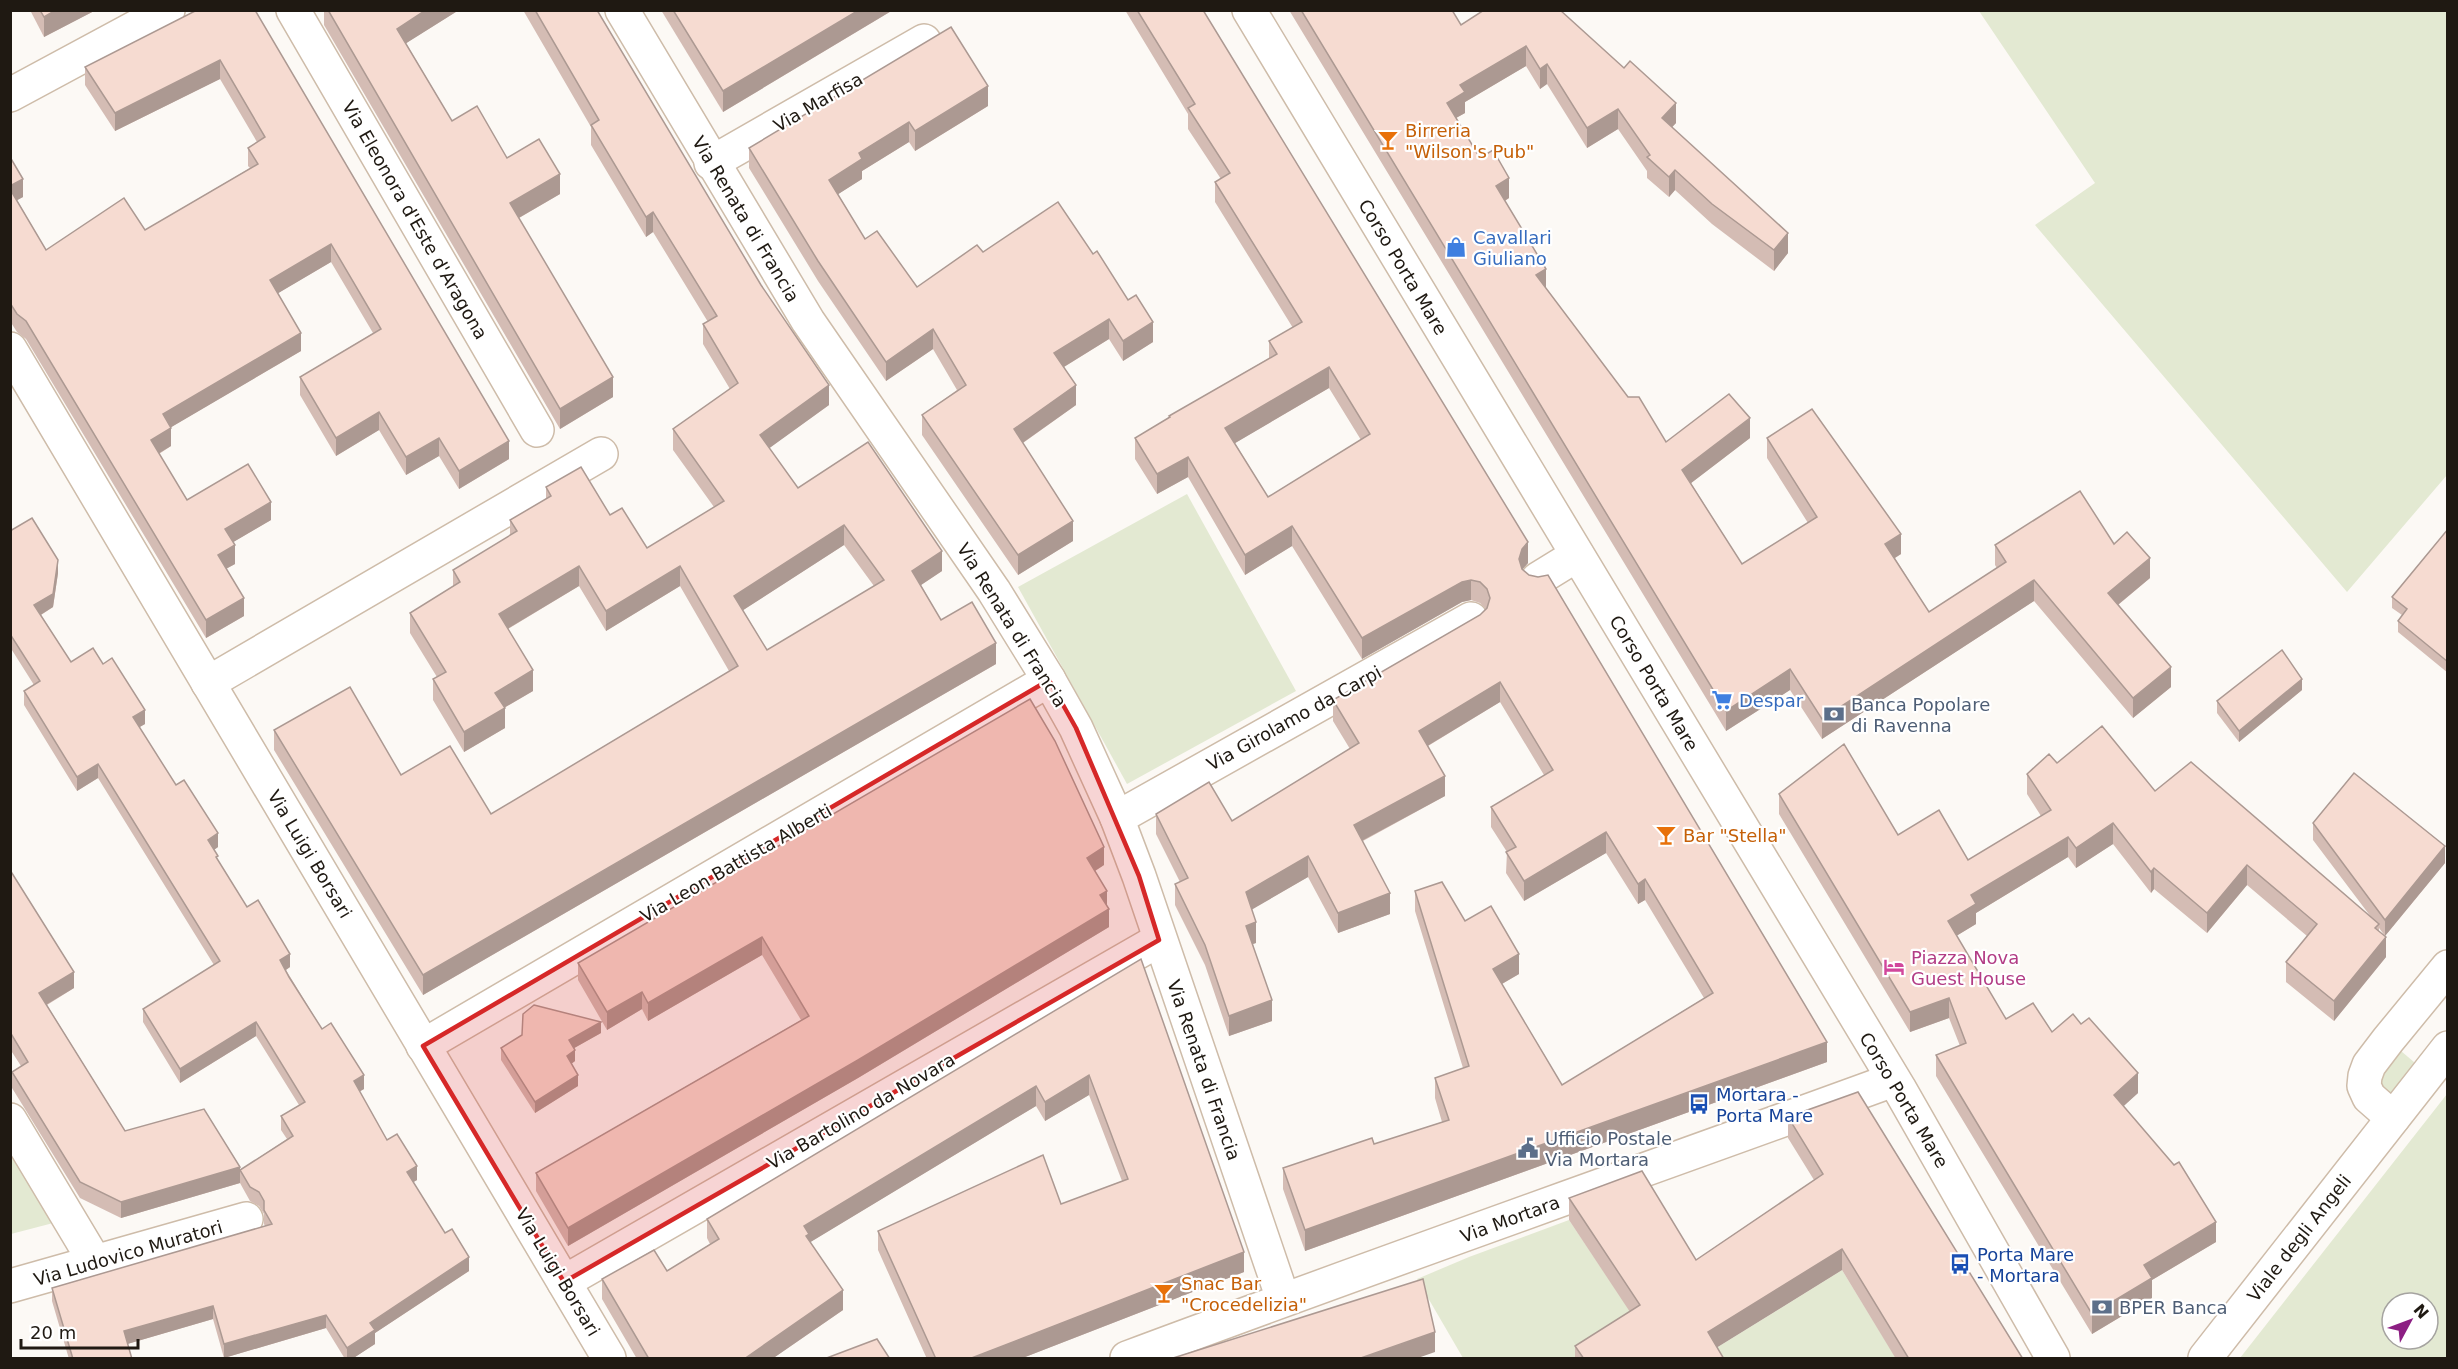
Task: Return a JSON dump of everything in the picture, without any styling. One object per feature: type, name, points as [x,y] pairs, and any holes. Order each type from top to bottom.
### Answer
[{"type":"street","points":[[10,95],[168,10]]},
{"type":"street","name":"Via Eleonora d'Este d'Aragona","points":[[293,10],[537,430]]},
{"type":"street","name":"Via Renata di Francia","points":[[622,10],[711,163],[808,321],[994,591],[1076,728],[1117,818],[1139,876],[1283,1299]]},
{"type":"street","name":"Corso Porta Mare","points":[[1249,10],[1893,1080],[2053,1359]]},
{"type":"street","name":"Via Marfisa","points":[[711,163],[924,41]]},
{"type":"street","name":"Via Luigi Borsari","points":[[10,349],[609,1359]]},
{"type":"street","points":[[208,683],[601,454]]},
{"type":"street","points":[[1538,579],[1577,555]]},
{"type":"street","name":"Via Girolamo da Carpi","points":[[1117,818],[1472,619]]},
{"type":"street","name":"Via Leon Battista Alberti","points":[[423,1046],[1049,680]]},
{"type":"street","name":"Via Bartolino da Novara","points":[[564,1282],[1159,940]]},
{"type":"street","points":[[2393,1118],[2368,1097],[2364,1086],[2369,1065],[2448,967]]},
{"type":"street","name":"Viale degli Angeli","points":[[2205,1359],[2448,1048]]},
{"type":"street","name":"Via Mortara","points":[[1128,1358],[1283,1299],[1478,1231],[1893,1080]]},
{"type":"street","points":[[10,1120],[95,1262]]},
{"type":"street","name":"Via Ludovico Muratori","points":[[10,1286],[246,1219]]},
{"type":"highlighted area","points":[[1049,680],[1076,728],[1139,876],[1159,940],[564,1282],[423,1046]]},
{"type":"green space","points":[[1979,11],[2447,11],[2447,475],[2347,592],[2035,225],[2095,183]]},
{"type":"green space","points":[[1187,494],[1296,691],[1127,784],[1018,587]]},
{"type":"green space","points":[[2388,1040],[2421,1068],[2385,1110],[2365,1076]]},
{"type":"green space","points":[[2447,1094],[2447,1358],[2240,1358]]},
{"type":"green space","points":[[11,1144],[57,1222],[11,1234]]},
{"type":"green space","points":[[1569,1220],[1653,1345],[1589,1358],[1463,1358],[1417,1279]]},
{"type":"green space","points":[[1842,1270],[1896,1358],[1711,1358],[1708,1353]]},
{"type":"building","points":[[40,10],[56,10],[44,17]]},
{"type":"building","points":[[197,10],[255,10],[509,441],[459,471],[439,438],[406,457],[379,412],[336,438],[300,377],[381,329],[331,244],[270,280],[301,333],[163,414],[171,428],[151,440],[187,500],[248,464],[271,502],[225,529],[235,545],[218,555],[244,598],[206,620],[26,321],[17,314],[10,303],[10,189],[46,250],[124,198],[145,230],[258,164],[248,148],[265,137],[220,60],[115,113],[85,67]]},
{"type":"building","points":[[328,10],[426,10],[397,29],[452,121],[477,106],[507,158],[539,139],[560,174],[510,203],[613,377],[560,409]]},
{"type":"building","points":[[535,10],[597,10],[761,285],[829,385],[760,435],[798,488],[868,442],[942,551],[912,571],[941,620],[972,602],[996,643],[423,975],[274,730],[350,687],[401,775],[450,746],[491,814],[738,666],[680,566],[606,611],[579,566],[499,614],[533,670],[495,693],[505,708],[464,732],[433,679],[446,672],[410,613],[460,582],[453,570],[517,531],[510,520],[551,496],[546,487],[581,467],[610,515],[622,508],[647,548],[724,501],[673,429],[738,383],[703,324],[717,316],[653,212],[646,217],[591,125],[599,120]],"holes":[[[844,525],[884,580],[767,650],[734,596]]]},
{"type":"building","points":[[673,10],[859,10],[723,91]]},
{"type":"building","points":[[1137,10],[1203,10],[1528,542],[1522,549],[1519,559],[1522,569],[1529,575],[1538,577],[1548,575],[1827,1042],[1305,1230],[1283,1168],[1372,1138],[1374,1144],[1449,1120],[1435,1078],[1469,1066],[1415,891],[1442,882],[1465,921],[1491,906],[1519,954],[1493,969],[1562,1085],[1713,993],[1645,879],[1638,884],[1606,832],[1524,881],[1506,852],[1516,847],[1491,807],[1553,770],[1500,682],[1419,731],[1445,776],[1354,825],[1390,893],[1338,913],[1308,856],[1246,892],[1256,922],[1246,926],[1272,1000],[1229,1016],[1205,945],[1175,884],[1188,878],[1156,814],[1209,782],[1232,821],[1359,743],[1333,700],[1480,615],[1487,608],[1490,598],[1487,589],[1480,582],[1471,580],[1462,582],[1362,638],[1292,526],[1245,555],[1188,457],[1157,474],[1135,438],[1277,354],[1269,341],[1302,322],[1215,182],[1230,173],[1188,108],[1195,104]],"holes":[[[1329,367],[1370,434],[1268,497],[1225,428]]]},
{"type":"building","points":[[1301,10],[1452,10],[1461,25],[1484,10],[1560,10],[1624,68],[1630,61],[1676,103],[1662,118],[1788,233],[1774,250],[1712,204],[1675,170],[1669,177],[1647,157],[1650,155],[1618,109],[1587,128],[1547,64],[1540,69],[1526,46],[1460,85],[1465,92],[1447,103],[1480,158],[1493,150],[1509,178],[1496,186],[1546,269],[1536,275],[1628,397],[1639,397],[1666,442],[1729,394],[1750,418],[1682,470],[1742,564],[1817,517],[1767,438],[1812,409],[1901,534],[1885,544],[1929,612],[2006,562],[1995,545],[2080,491],[2114,544],[2127,532],[2150,558],[2108,593],[2171,667],[2133,698],[2034,580],[1822,719],[1790,669],[1726,711]]},
{"type":"building","points":[[951,27],[988,86],[915,131],[909,122],[859,153],[862,159],[829,180],[865,239],[877,231],[917,287],[977,245],[983,252],[1058,202],[1093,254],[1097,251],[1128,300],[1136,295],[1153,322],[1123,341],[1109,319],[1054,353],[1076,385],[1014,429],[1073,521],[1018,555],[922,415],[966,385],[933,329],[886,362],[818,261],[749,148]]},
{"type":"building","points":[[10,157],[23,179],[10,186]]},
{"type":"building","points":[[32,518],[58,560],[53,594],[34,605],[71,662],[93,648],[103,664],[112,658],[145,710],[133,717],[176,785],[184,780],[218,833],[208,840],[218,856],[216,857],[247,907],[258,900],[290,954],[280,960],[289,977],[322,1029],[331,1023],[364,1075],[354,1081],[387,1140],[397,1134],[417,1166],[407,1172],[445,1233],[452,1229],[469,1257],[370,1323],[375,1330],[347,1348],[326,1315],[224,1344],[213,1306],[124,1331],[132,1359],[73,1359],[52,1288],[272,1224],[264,1210],[264,1201],[259,1192],[250,1187],[240,1170],[293,1136],[281,1116],[305,1102],[256,1022],[180,1069],[143,1009],[220,961],[98,764],[77,777],[24,691],[40,681],[10,634],[10,531]]},
{"type":"building","points":[[2448,529],[2448,662],[2398,621],[2407,609],[2392,597]]},
{"type":"building","points":[[2282,650],[2302,679],[2239,731],[2217,701]]},
{"type":"building","points":[[1030,699],[1055,741],[1104,847],[1087,858],[1107,891],[1100,895],[1109,909],[858,1060],[568,1228],[536,1173],[809,1016],[762,937],[648,1003],[642,992],[607,1012],[578,963]]},
{"type":"building","points":[[2102,726],[2155,791],[2191,762],[2379,924],[2375,928],[2386,937],[2334,1001],[2286,962],[2317,924],[2247,865],[2207,913],[2154,868],[2151,872],[2113,823],[2076,848],[2068,837],[1971,895],[1976,904],[1948,921],[2006,1019],[2033,1003],[2052,1032],[2073,1014],[2081,1024],[2089,1018],[2138,1073],[2114,1095],[2174,1165],[2179,1162],[2216,1222],[2144,1265],[2152,1278],[2092,1314],[1936,1055],[1966,1043],[1949,998],[1910,1012],[1779,794],[1844,744],[1898,835],[1939,810],[1968,860],[2051,810],[2027,774],[2049,754],[2057,763]]},
{"type":"building","points":[[2354,773],[2445,846],[2385,920],[2313,823]]},
{"type":"building","points":[[10,870],[74,972],[39,993],[125,1131],[204,1109],[240,1167],[121,1202],[80,1182],[12,1072],[28,1062],[10,1032]]},
{"type":"building","points":[[1141,959],[1244,1252],[969,1359],[936,1359],[878,1231],[1043,1155],[1061,1204],[1128,1179],[1089,1075],[1045,1102],[1036,1086],[804,1226],[809,1234],[806,1236],[843,1290],[744,1359],[649,1359],[602,1279],[654,1250],[667,1271],[719,1239],[707,1219]]},
{"type":"building","points":[[534,1005],[601,1022],[569,1040],[575,1050],[567,1056],[578,1075],[535,1102],[501,1048],[522,1035],[523,1014]]},
{"type":"building","points":[[1858,1092],[2023,1359],[1909,1359],[1842,1249],[1708,1332],[1724,1359],[1584,1359],[1575,1346],[1640,1305],[1569,1198],[1642,1171],[1696,1260],[1823,1174],[1788,1117]]},
{"type":"building","points":[[1423,1279],[1435,1332],[1358,1359],[1170,1359]]},
{"type":"building","points":[[877,1339],[890,1359],[824,1359]]},
{"type":"place","name":"Birreria \"Wilson's Pub\"","points":[[1388,140]]},
{"type":"place","name":"Cavallari Giuliano","points":[[1456,247]]},
{"type":"place","name":"Despar","points":[[1722,700]]},
{"type":"place","name":"Banca Popolare di Ravenna","points":[[1834,714]]},
{"type":"place","name":"Bar \"Stella\"","points":[[1666,835]]},
{"type":"place","name":"Piazza Nova Guest House","points":[[1894,967]]},
{"type":"place","name":"Mortara - Porta Mare","points":[[1699,1104]]},
{"type":"place","name":"Ufficio Postale Via Mortara","points":[[1528,1148]]},
{"type":"place","name":"Porta Mare - Mortara","points":[[1960,1264]]},
{"type":"place","name":"Snac Bar \"Crocedelizia\"","points":[[1164,1293]]},
{"type":"place","name":"BPER Banca","points":[[2102,1307]]}]
